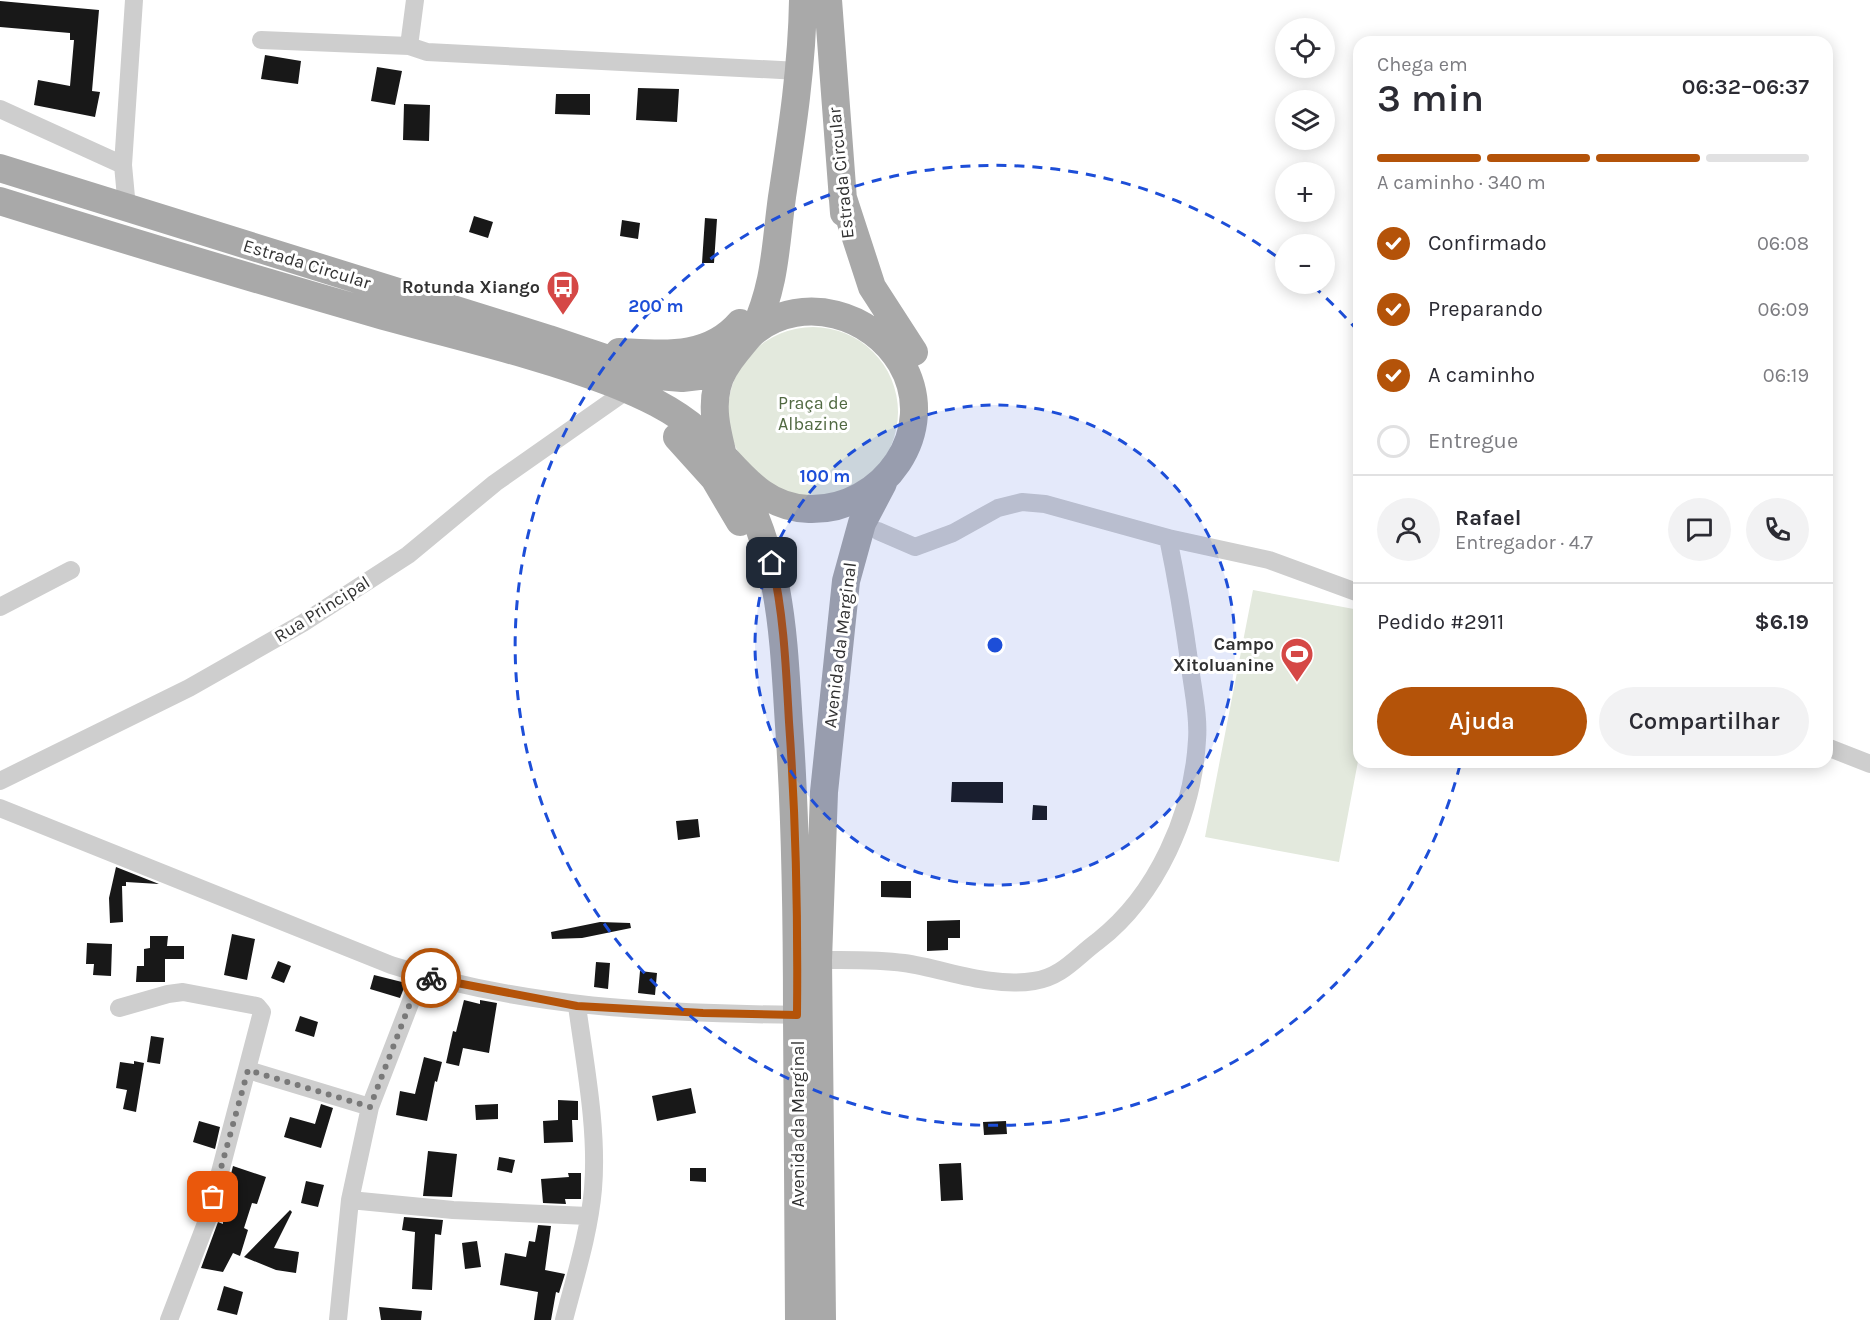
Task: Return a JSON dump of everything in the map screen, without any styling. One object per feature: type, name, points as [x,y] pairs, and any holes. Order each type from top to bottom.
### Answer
[{"type":"main road","name":"Estrada Circular","points":[[0,168],[658,375],[682,378],[707,375],[749,337],[771,288],[799,71],[803,0]]},
{"type":"main road","name":"Estrada Circular","points":[[828,0],[842,195],[854,272],[884,340]]},
{"type":"main road","points":[[842,195],[872,287],[917,357],[930,399],[929,432],[923,452],[878,531],[843,611]]},
{"type":"main road","name":"Estrada Circular","points":[[0,201],[246,277],[609,382],[667,409],[698,430],[728,463]]},
{"type":"main road","points":[[584,350],[666,355],[693,352],[715,344],[735,329],[751,308],[776,238]]},
{"type":"main road","points":[[807,311],[835,314],[862,323],[884,340],[903,365],[913,395],[913,426],[903,456],[884,481],[861,498],[843,504],[806,509],[778,503],[753,489],[728,463],[714,416],[717,387],[726,364],[749,337],[779,317],[807,311]]},
{"type":"main road","points":[[544,362],[620,396],[665,426],[692,451],[714,478],[734,510],[751,547],[783,636]]},
{"type":"main road","name":"Avenida da Marginal","points":[[728,463],[755,513],[767,546],[776,581],[783,636],[795,817],[799,922],[797,1015],[800,1320]]},
{"type":"main road","name":"Avenida da Marginal","points":[[822,1320],[818,960],[824,792],[843,611],[853,550],[862,524],[884,481]]},
{"type":"street","points":[[127,208],[123,165],[134,0]]},
{"type":"street","points":[[409,46],[415,0]]},
{"type":"street","points":[[261,40],[409,46],[427,52],[799,71]]},
{"type":"street","points":[[0,109],[123,165]]},
{"type":"street","name":"Rua Principal","points":[[0,781],[189,688],[303,623],[408,555],[495,483],[620,396]]},
{"type":"street","points":[[878,531],[909,546],[920,546],[998,508],[1022,502],[1070,509],[1168,538],[1269,560],[1353,591]]},
{"type":"street","points":[[818,960],[902,963],[980,979],[1011,983],[1034,981],[1055,975],[1068,967],[1120,924],[1164,860],[1191,781],[1197,739],[1181,601],[1168,538]]},
{"type":"street","points":[[0,606],[71,570]]},
{"type":"street","points":[[1833,749],[1870,764]]},
{"type":"street","points":[[0,808],[421,975],[577,1006],[703,1013],[797,1015]]},
{"type":"street","points":[[338,1320],[350,1200],[370,1107],[421,975]]},
{"type":"street","points":[[119,1008],[168,994],[183,993],[257,1006],[262,1016],[208,1218],[169,1320]]},
{"type":"street","points":[[564,1320],[593,1189],[593,1156],[577,1006]]},
{"type":"street","points":[[248,1070],[370,1107]]},
{"type":"street","points":[[350,1200],[453,1210],[588,1216]]},
{"type":"green space","name":"Praça de Albazine","points":[[813,327],[845,334],[873,352],[891,380],[898,412],[891,444],[873,472],[845,490],[813,497],[781,490],[753,472],[735,444],[728,412],[735,380],[753,352],[781,334]]},
{"type":"green space","name":"Campo Xitoluanine","points":[[1253,590],[1353,609],[1353,768],[1357,768],[1339,862],[1205,837]]},
{"type":"building","points":[[0,1],[99,10],[92,91],[100,92],[95,117],[34,105],[38,80],[70,86],[74,40],[70,40],[70,33],[0,27]]},
{"type":"building","points":[[265,55],[301,61],[298,84],[261,79]]},
{"type":"building","points":[[377,67],[402,71],[395,105],[371,101]]},
{"type":"building","points":[[638,88],[679,89],[677,122],[636,120]]},
{"type":"building","points":[[556,94],[590,94],[590,115],[555,114]]},
{"type":"building","points":[[404,104],[430,105],[429,141],[403,140]]},
{"type":"building","points":[[474,216],[493,222],[488,238],[469,232]]},
{"type":"building","points":[[705,218],[717,219],[714,263],[702,263]]},
{"type":"building","points":[[622,220],[640,223],[638,239],[620,236]]},
{"type":"building","points":[[952,782],[1003,782],[1003,803],[951,802]]},
{"type":"building","points":[[1033,805],[1047,806],[1047,820],[1032,820]]},
{"type":"building","points":[[698,819],[700,837],[678,840],[676,821]]},
{"type":"building","points":[[116,867],[159,884],[126,882],[126,886],[122,886],[123,922],[110,923],[109,898]]},
{"type":"building","points":[[881,881],[911,881],[911,898],[881,897]]},
{"type":"building","points":[[960,920],[960,938],[948,938],[948,950],[927,951],[927,921]]},
{"type":"building","points":[[600,922],[630,923],[631,928],[582,938],[552,939],[551,932]]},
{"type":"building","points":[[232,934],[255,939],[247,980],[224,975]]},
{"type":"building","points":[[150,936],[168,936],[167,946],[184,946],[184,959],[165,959],[165,982],[136,982],[137,966],[144,966],[144,949],[150,948]]},
{"type":"building","points":[[87,943],[112,944],[111,976],[93,975],[94,964],[86,964]]},
{"type":"building","points":[[278,961],[291,966],[284,983],[271,978]]},
{"type":"building","points":[[596,962],[610,963],[608,989],[594,987]]},
{"type":"building","points":[[640,971],[657,973],[655,995],[638,993]]},
{"type":"building","points":[[374,975],[406,983],[400,998],[370,989]]},
{"type":"building","points":[[464,1000],[480,1004],[480,1000],[497,1003],[489,1053],[463,1048],[459,1066],[446,1063],[453,1031],[456,1032]]},
{"type":"building","points":[[300,1016],[318,1022],[314,1037],[295,1031]]},
{"type":"building","points":[[151,1036],[164,1038],[160,1064],[147,1062]]},
{"type":"building","points":[[424,1057],[442,1062],[437,1082],[435,1081],[427,1121],[396,1115],[400,1091],[415,1094]]},
{"type":"building","points":[[134,1061],[144,1063],[136,1112],[123,1109],[127,1090],[116,1088],[120,1062],[134,1064]]},
{"type":"building","points":[[691,1088],[696,1113],[657,1121],[652,1096]]},
{"type":"building","points":[[558,1100],[578,1101],[578,1120],[572,1120],[573,1142],[544,1143],[543,1121],[558,1120]]},
{"type":"building","points":[[321,1104],[333,1108],[321,1148],[284,1137],[290,1117],[315,1124]]},
{"type":"building","points":[[498,1104],[498,1119],[476,1120],[475,1105]]},
{"type":"building","points":[[199,1121],[220,1127],[215,1149],[193,1142]]},
{"type":"building","points":[[1006,1121],[1007,1134],[984,1135],[983,1122]]},
{"type":"building","points":[[428,1151],[457,1154],[452,1197],[423,1196]]},
{"type":"building","points":[[499,1157],[515,1160],[512,1173],[497,1170]]},
{"type":"building","points":[[961,1163],[963,1200],[941,1201],[939,1164]]},
{"type":"building","points":[[233,1166],[266,1177],[257,1204],[252,1203],[244,1228],[248,1230],[240,1256],[233,1253],[223,1272],[201,1268],[218,1222],[223,1224],[223,1214],[226,1215],[235,1188],[228,1186]]},
{"type":"building","points":[[690,1168],[706,1168],[706,1182],[690,1181]]},
{"type":"building","points":[[568,1173],[581,1173],[581,1199],[565,1199],[566,1204],[543,1203],[541,1179],[569,1177]]},
{"type":"building","points":[[306,1181],[324,1185],[318,1207],[301,1203]]},
{"type":"building","points":[[290,1210],[292,1212],[274,1248],[299,1252],[296,1273],[276,1270],[244,1257]]},
{"type":"building","points":[[404,1217],[443,1220],[441,1235],[435,1234],[432,1290],[412,1289],[415,1232],[402,1230]]},
{"type":"building","points":[[538,1225],[551,1226],[545,1270],[565,1274],[559,1293],[556,1292],[551,1320],[534,1320],[538,1292],[500,1285],[505,1253],[526,1257],[529,1241],[535,1242]]},
{"type":"building","points":[[477,1241],[481,1267],[465,1269],[462,1243]]},
{"type":"building","points":[[224,1286],[243,1292],[237,1315],[217,1310]]},
{"type":"building","points":[[379,1307],[422,1311],[421,1320],[381,1320]]},
{"type":"way so far","points":[[213,1197],[248,1070],[370,1107],[421,975],[431,978]]},
{"type":"place","name":"Rotunda Xiango","points":[[563,316]]},
{"type":"place","name":"Campo Xitoluanine","points":[[1297,683]]},
{"type":"route","points":[[431,978],[577,1006],[624,1010],[797,1015],[799,922],[794,793],[783,636],[772,563]]}]
